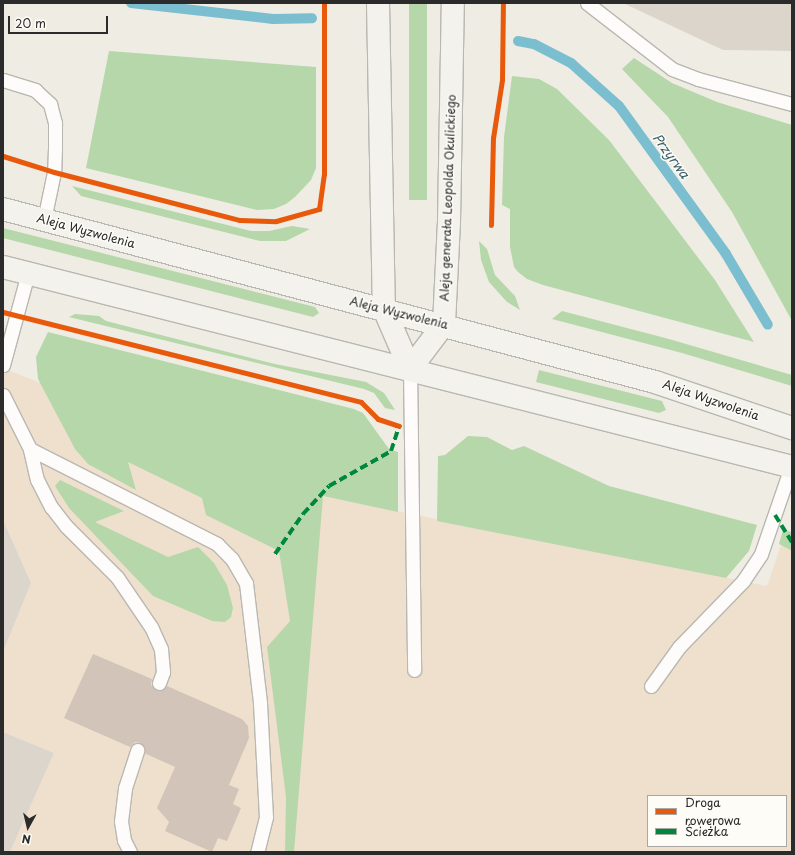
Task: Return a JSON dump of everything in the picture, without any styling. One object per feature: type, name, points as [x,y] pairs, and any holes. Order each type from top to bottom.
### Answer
[{"type":"main road","points":[[378,3],[384,309],[410,369]]},
{"type":"main road","name":"Aleja generała Leopolda Okulickiego","points":[[444,324],[449,222],[453,3]]},
{"type":"main road","name":"Aleja Wyzwolenia","points":[[3,209],[444,324],[655,382],[792,428]]},
{"type":"main road","points":[[3,267],[792,467]]},
{"type":"main road","points":[[410,369],[444,324]]},
{"type":"lane","points":[[587,3],[672,69],[698,79],[792,104]]},
{"type":"lane","points":[[3,80],[35,90],[50,104],[55,123],[54,172],[44,220]]},
{"type":"lane","points":[[3,365],[28,273]]},
{"type":"lane","points":[[410,369],[414,670]]},
{"type":"lane","points":[[3,395],[30,449],[38,480],[51,507],[66,526],[117,577],[151,627],[161,649],[163,672],[159,682]]},
{"type":"lane","points":[[30,449],[217,544],[232,559],[246,583],[260,703],[266,817],[257,852]]},
{"type":"lane","points":[[651,686],[679,646],[743,581],[761,554],[792,467]]},
{"type":"lane","points":[[130,852],[124,840],[121,821],[124,788],[137,750]]},
{"type":"shaded area","points":[[623,3],[792,3],[792,51],[723,50]]},
{"type":"shaded area","points":[[3,368],[323,496],[767,586],[781,545],[792,551],[792,852],[10,852],[54,753],[3,732],[3,652],[31,583],[3,520]]},
{"type":"shaded area","points":[[3,520],[31,583],[3,652]]},
{"type":"shaded area","points":[[3,732],[54,753],[10,852],[3,852]]},
{"type":"green space","points":[[409,3],[427,3],[427,200],[409,200]]},
{"type":"green space","points":[[109,51],[316,67],[316,168],[311,180],[286,204],[274,209],[257,210],[86,168]]},
{"type":"green space","points":[[634,58],[672,83],[717,102],[792,125],[792,321],[732,212],[668,117],[622,69]]},
{"type":"green space","points":[[512,76],[539,79],[557,89],[609,140],[715,280],[754,342],[543,285],[527,279],[518,272],[514,267],[510,247],[510,209],[502,205],[504,137]]},
{"type":"green space","points":[[72,186],[251,231],[269,231],[292,226],[310,229],[286,241],[260,241],[81,196]]},
{"type":"green space","points":[[3,228],[315,307],[319,313],[313,317],[3,238]]},
{"type":"green space","points":[[479,241],[487,249],[495,275],[515,296],[520,310],[507,302],[489,282],[481,260]]},
{"type":"green space","points":[[562,311],[669,339],[792,375],[792,386],[682,353],[552,319]]},
{"type":"green space","points":[[75,314],[99,316],[106,321],[275,364],[366,382],[384,393],[395,410],[385,408],[374,393],[364,389],[69,317]]},
{"type":"green space","points":[[48,332],[354,409],[363,413],[389,449],[398,452],[398,512],[323,496],[294,852],[285,852],[286,797],[267,647],[290,621],[279,551],[206,515],[202,498],[128,462],[136,490],[88,464],[75,449],[38,379],[36,357]]},
{"type":"green space","points":[[539,370],[662,401],[666,410],[659,413],[536,382]]},
{"type":"green space","points":[[468,436],[487,437],[512,450],[524,446],[609,486],[757,525],[749,551],[726,578],[437,521],[438,456],[445,455]]},
{"type":"green space","points":[[60,480],[124,511],[95,522],[168,557],[198,547],[214,563],[227,585],[233,608],[231,617],[225,622],[212,621],[153,596],[69,508],[55,486]]},
{"type":"green space","points":[[783,530],[792,532],[792,551],[779,544]]},
{"type":"building","points":[[93,654],[152,679],[151,685],[156,690],[161,691],[167,686],[242,719],[248,726],[249,738],[229,785],[239,789],[233,804],[241,808],[227,841],[218,838],[212,852],[165,831],[169,822],[157,808],[175,767],[144,753],[145,748],[140,743],[135,742],[130,747],[64,718]]},
{"type":"waterway","name":"Przyrwa","points":[[131,3],[273,19],[312,18]]},
{"type":"waterway","name":"Przyrwa","points":[[518,41],[534,44],[571,63],[619,106],[726,254],[768,325]]},
{"type":"marked path","points":[[275,554],[303,514],[329,486],[391,451],[399,426],[395,426]]},
{"type":"marked path","points":[[775,515],[792,542]]},
{"type":"cycle path","points":[[3,156],[54,172],[240,220],[276,221],[319,209],[324,174],[324,3]]},
{"type":"cycle path","points":[[491,225],[493,138],[502,80],[503,3]]},
{"type":"cycle path","points":[[3,312],[361,402],[378,419],[399,426]]}]
